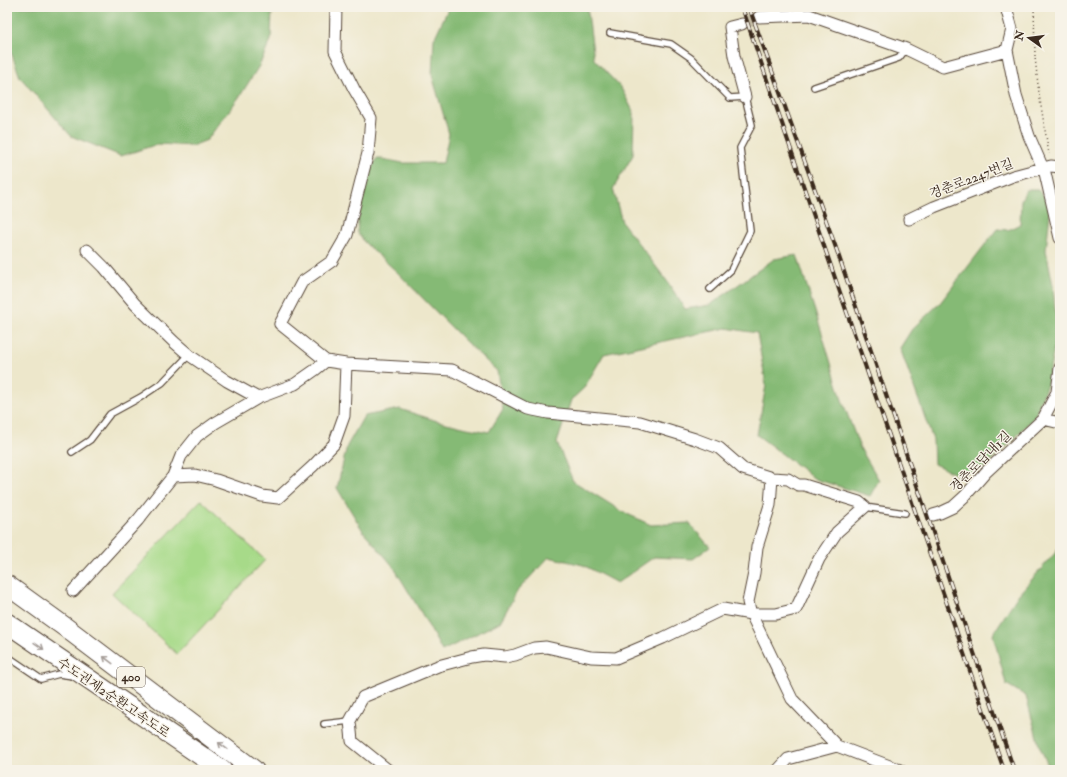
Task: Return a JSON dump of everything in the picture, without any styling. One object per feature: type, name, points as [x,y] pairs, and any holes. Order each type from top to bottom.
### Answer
[{"type":"highway","name":"수도권제2순환고속도로","points":[[7,585],[254,770]]},
{"type":"highway","name":"수도권제2순환고속도로","points":[[7,623],[222,770]]},
{"type":"street","points":[[336,7],[335,51],[354,89],[371,118],[368,153],[347,235],[332,261],[302,282],[280,324],[326,361],[346,364],[452,370],[528,409],[548,413],[640,422],[719,448],[743,469],[772,478],[788,480],[798,485],[804,485],[858,502],[865,507],[837,532],[819,559],[796,609],[776,614],[751,614],[723,608],[663,638],[616,658],[591,657],[546,647],[534,648],[516,656],[472,657],[438,666],[363,698],[350,722],[352,741],[388,770]]},
{"type":"street","points":[[1006,7],[1012,29],[1008,50],[1016,95],[1029,136],[1050,169],[1060,238]]},
{"type":"street","points":[[759,17],[809,15],[906,49],[943,67],[1008,50]]},
{"type":"street","points":[[742,24],[730,27],[734,56],[745,97]]},
{"type":"street","name":"경춘로2247번길","points":[[909,219],[934,207],[1013,176],[1050,169]]},
{"type":"street","points":[[86,250],[104,267],[134,304],[189,355],[227,381],[258,398]]},
{"type":"street","points":[[73,591],[138,520],[173,476],[181,456],[197,436],[215,423],[258,398],[295,384],[326,361]]},
{"type":"street","points":[[173,476],[195,475],[216,480],[262,496],[278,498],[313,466],[334,444],[344,416],[346,364]]},
{"type":"street","name":"경춘로답내1길","points":[[933,515],[953,507],[986,472],[1043,419],[1057,392],[1060,368]]},
{"type":"street","points":[[1043,419],[1060,423]]},
{"type":"street","points":[[772,478],[770,505],[757,547],[754,573],[748,602],[751,614],[792,699],[837,746],[900,770]]},
{"type":"street","points":[[778,770],[788,759],[837,746]]},
{"type":"lane","points":[[610,33],[671,44],[692,58],[730,98],[745,97],[752,125],[740,148],[750,231],[731,270],[710,289]]},
{"type":"lane","points":[[814,87],[898,58],[906,49]]},
{"type":"lane","points":[[72,452],[90,440],[110,414],[141,397],[162,383],[189,355]]},
{"type":"lane","points":[[865,507],[904,512]]},
{"type":"lane","points":[[7,656],[41,679],[59,674],[88,679]]},
{"type":"lane","points":[[324,724],[350,722]]},
{"type":"path","points":[[1034,7],[1035,57],[1050,169]]},
{"type":"green space","points":[[7,7],[272,7],[271,40],[259,66],[240,96],[207,140],[192,146],[158,144],[121,156],[71,136],[20,77],[7,41]]},
{"type":"green space","points":[[449,7],[586,7],[594,59],[621,88],[634,113],[633,155],[613,189],[622,222],[667,281],[685,309],[710,305],[774,259],[797,255],[842,400],[860,448],[879,480],[870,496],[815,479],[757,435],[766,385],[757,333],[726,328],[604,354],[584,388],[571,400],[557,443],[573,481],[623,512],[651,525],[689,523],[710,547],[693,559],[654,557],[617,583],[583,565],[549,557],[518,590],[500,622],[442,651],[393,566],[363,531],[337,488],[347,446],[364,416],[400,409],[434,420],[489,432],[503,409],[497,371],[396,271],[365,243],[357,232],[362,186],[377,158],[403,163],[443,163],[449,134],[432,75],[434,39]]},
{"type":"green space","points":[[1026,190],[1038,190],[1051,203],[1046,250],[1053,285],[1056,321],[1053,354],[1047,385],[1035,416],[1012,441],[981,470],[958,475],[934,464],[933,440],[900,348],[912,329],[940,303],[997,229],[1008,230],[1020,224],[1021,200]]},
{"type":"green space","points":[[201,500],[265,560],[177,654],[112,593]]},
{"type":"green space","points":[[1060,544],[1060,770],[1050,770],[1039,745],[1026,696],[1006,684],[993,634],[1018,595],[1057,551]]},
{"type":"tunnel","points":[[742,24],[759,17]]},
{"type":"railway","points":[[742,7],[1004,770]]},
{"type":"railway","points":[[749,7],[836,248],[1014,770]]}]
